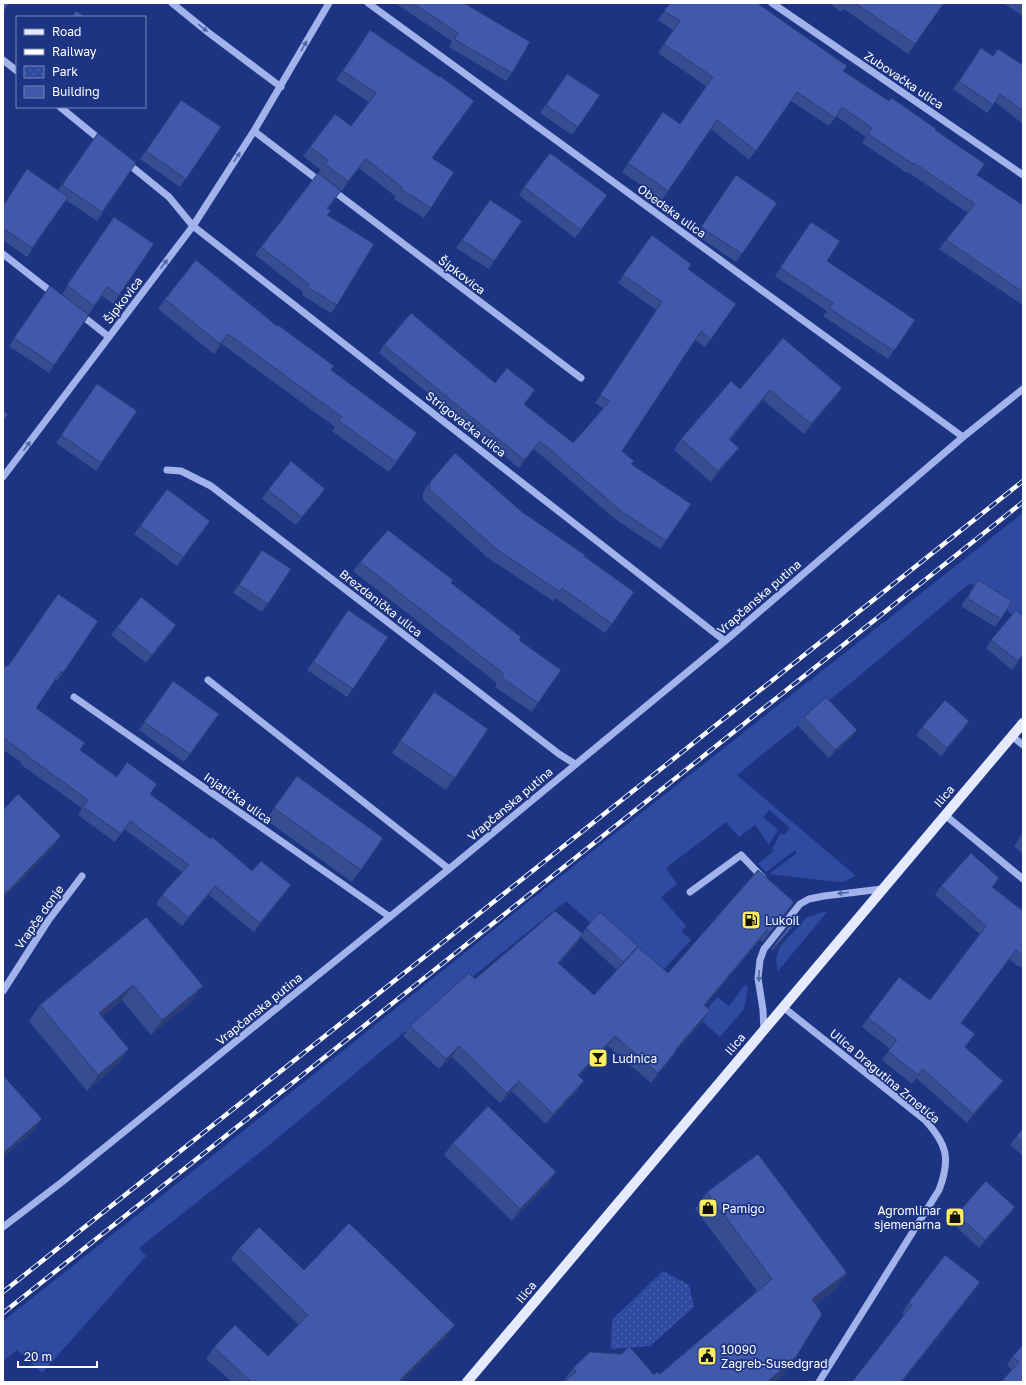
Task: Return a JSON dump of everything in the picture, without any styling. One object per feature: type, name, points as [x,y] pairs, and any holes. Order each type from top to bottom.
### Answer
[{"type":"main road","name":"Ilica","points":[[467,1382],[1023,723]]},
{"type":"street","points":[[172,3],[281,87]]},
{"type":"street","name":"Šipkovica","points":[[3,477],[193,226],[281,87],[329,3]]},
{"type":"street","name":"Obedska ulica","points":[[368,3],[963,437]]},
{"type":"street","name":"Zubovačka ulica","points":[[772,3],[1023,175]]},
{"type":"street","points":[[3,60],[16,70]]},
{"type":"street","points":[[61,108],[108,147]]},
{"type":"street","name":"Šipkovica","points":[[254,131],[581,378]]},
{"type":"street","name":"Strigovačka ulica","points":[[120,157],[168,197],[193,226],[725,640]]},
{"type":"street","points":[[3,254],[59,298]]},
{"type":"street","points":[[72,308],[109,337]]},
{"type":"street","name":"Vrapčanska putina","points":[[3,1227],[62,1182],[449,870],[725,640],[963,437],[1023,389]]},
{"type":"street","name":"Brezdanička ulica","points":[[167,470],[181,471],[211,486],[553,749],[575,764]]},
{"type":"street","points":[[208,680],[449,870]]},
{"type":"street","name":"Injatička ulica","points":[[74,697],[390,917]]},
{"type":"street","points":[[1012,736],[1023,745]]},
{"type":"street","points":[[945,815],[1023,879]]},
{"type":"street","points":[[690,892],[741,855],[767,882]]},
{"type":"street","name":"Vrapče donje","points":[[3,991],[48,921],[82,876]]},
{"type":"street","points":[[764,1030],[763,1010],[758,978],[760,960],[764,949],[798,903],[824,896],[882,889]]},
{"type":"street","name":"Ulica Dragutina Zrnetića","points":[[783,1007],[925,1120],[936,1133],[943,1146],[946,1160],[945,1174],[939,1190],[819,1382]]},
{"type":"green space","points":[[1023,513],[1023,625],[1002,606],[970,583],[853,681],[737,775],[856,876],[843,882],[769,874],[797,853],[795,850],[766,872],[758,864],[774,851],[772,849],[781,833],[784,835],[790,828],[769,810],[763,817],[778,830],[769,845],[755,825],[739,837],[726,822],[666,868],[677,884],[661,897],[686,926],[682,932],[691,940],[663,970],[707,1009],[717,997],[729,1006],[745,985],[748,987],[744,1009],[720,1037],[566,901],[402,1034],[268,1146],[139,1248],[146,1256],[42,1373],[17,1350],[3,1361],[3,1321],[217,1152],[528,902]]},
{"type":"green space","points":[[822,912],[827,912],[778,971],[776,961],[781,945],[806,918]]},
{"type":"green space","points":[[663,1271],[689,1285],[694,1307],[650,1346],[611,1349],[612,1320]]},
{"type":"building","points":[[3,3],[9,3],[3,12]]},
{"type":"building","points":[[413,3],[464,3],[530,42],[512,73],[454,39],[458,33]]},
{"type":"building","points":[[670,3],[757,3],[847,66],[843,71],[889,101],[892,98],[936,129],[935,130],[985,164],[977,175],[1023,205],[1023,292],[946,240],[975,204],[868,134],[872,128],[842,107],[835,118],[797,92],[756,151],[717,120],[668,191],[628,163],[663,112],[680,124],[713,77],[664,44],[680,21],[664,11]]},
{"type":"building","points":[[855,3],[944,3],[915,44]]},
{"type":"building","points":[[76,11],[84,16],[73,16]]},
{"type":"building","points":[[370,30],[439,77],[440,76],[474,101],[432,158],[454,172],[431,208],[401,189],[402,187],[366,159],[348,181],[325,164],[328,160],[310,147],[335,114],[351,126],[376,93],[343,71]]},
{"type":"building","points":[[981,48],[993,56],[998,49],[1023,65],[1023,111],[1000,94],[993,105],[959,81]]},
{"type":"building","points":[[567,74],[600,95],[578,127],[546,105]]},
{"type":"building","points":[[181,100],[221,127],[186,179],[146,151]]},
{"type":"building","points":[[98,133],[136,163],[102,212],[62,185]]},
{"type":"building","points":[[550,153],[607,195],[581,230],[524,187]]},
{"type":"building","points":[[27,169],[68,197],[32,248],[3,228],[3,206]]},
{"type":"building","points":[[318,173],[341,191],[327,208],[331,211],[327,215],[374,244],[337,305],[307,287],[309,284],[261,247]]},
{"type":"building","points":[[736,175],[777,203],[742,254],[701,227]]},
{"type":"building","points":[[490,200],[522,221],[494,261],[462,240]]},
{"type":"building","points":[[114,217],[154,244],[119,295],[107,287],[94,306],[67,285]]},
{"type":"building","points":[[811,222],[840,241],[827,261],[915,320],[894,351],[829,308],[833,303],[780,268]]},
{"type":"building","points":[[652,235],[691,264],[688,269],[736,304],[711,339],[701,331],[622,451],[634,461],[631,464],[691,504],[666,541],[621,511],[540,441],[524,460],[384,345],[411,313],[495,383],[507,368],[535,390],[524,404],[573,443],[610,401],[600,395],[662,302],[623,275]]},
{"type":"building","points":[[196,260],[277,326],[278,325],[334,366],[331,370],[417,433],[396,462],[339,421],[342,417],[228,334],[220,344],[165,299]]},
{"type":"building","points":[[50,286],[89,315],[54,365],[14,338]]},
{"type":"building","points":[[783,338],[842,388],[811,424],[770,390],[729,439],[739,448],[718,471],[681,439],[731,381],[740,389]]},
{"type":"building","points":[[97,384],[137,411],[101,463],[61,435]]},
{"type":"building","points":[[3,411],[8,414],[3,421]]},
{"type":"building","points":[[455,453],[522,512],[585,555],[584,556],[634,592],[612,624],[562,588],[560,592],[492,546],[430,490],[430,482]]},
{"type":"building","points":[[291,461],[325,489],[302,517],[268,490]]},
{"type":"building","points":[[167,489],[210,521],[183,557],[140,526]]},
{"type":"building","points":[[388,530],[453,580],[451,583],[521,637],[519,640],[561,670],[538,703],[501,677],[504,674],[360,562]]},
{"type":"building","points":[[262,550],[291,569],[268,604],[239,585]]},
{"type":"building","points":[[978,580],[1012,601],[1001,619],[967,598]]},
{"type":"building","points":[[58,594],[98,621],[63,673],[61,671],[36,708],[85,743],[80,750],[117,777],[127,762],[157,784],[150,794],[211,839],[212,837],[252,871],[261,861],[291,885],[260,923],[215,886],[188,918],[162,895],[189,865],[130,821],[121,834],[83,807],[88,800],[3,738],[3,670],[6,665],[8,666]]},
{"type":"building","points":[[141,597],[176,625],[152,655],[117,627]]},
{"type":"building","points":[[348,610],[388,637],[353,689],[313,662]]},
{"type":"building","points":[[1016,610],[1023,616],[1023,655],[1018,661],[991,640]]},
{"type":"building","points":[[173,681],[219,714],[190,754],[144,722]]},
{"type":"building","points":[[434,692],[488,729],[455,778],[400,741]]},
{"type":"building","points":[[826,697],[857,730],[835,750],[804,717]]},
{"type":"building","points":[[945,700],[969,721],[947,748],[922,727]]},
{"type":"building","points":[[297,776],[383,838],[361,870],[274,808]]},
{"type":"building","points":[[18,794],[61,836],[3,896],[3,810]]},
{"type":"building","points":[[971,853],[999,878],[992,887],[1023,911],[1023,956],[1016,950],[961,1023],[975,1034],[965,1047],[1003,1081],[973,1114],[923,1069],[918,1075],[888,1051],[897,1040],[868,1018],[899,977],[930,1000],[986,926],[941,886]]},
{"type":"building","points":[[758,870],[794,902],[770,932],[767,930],[704,1005],[710,1010],[675,1050],[676,1051],[658,1073],[615,1036],[578,1075],[584,1081],[553,1114],[519,1081],[507,1093],[459,1046],[446,1059],[410,1026],[469,973],[475,979],[555,911],[583,934],[558,963],[594,995],[638,947],[668,973]]},
{"type":"building","points":[[600,912],[638,946],[623,962],[586,928]]},
{"type":"building","points":[[798,914],[801,917],[776,946],[774,945]]},
{"type":"building","points":[[146,917],[203,986],[162,1020],[133,985],[99,1013],[129,1049],[98,1075],[40,1005]]},
{"type":"building","points":[[3,1075],[42,1119],[3,1153]]},
{"type":"building","points":[[488,1106],[556,1172],[520,1209],[453,1143]]},
{"type":"building","points":[[1023,1129],[1023,1143],[1016,1137]]},
{"type":"building","points":[[758,1154],[847,1273],[812,1299],[822,1314],[796,1357],[767,1382],[564,1382],[576,1372],[573,1368],[590,1352],[622,1354],[629,1346],[654,1375],[657,1372],[660,1374],[772,1279],[707,1192]]},
{"type":"building","points":[[986,1181],[1015,1207],[985,1240],[957,1214]]},
{"type":"building","points":[[349,1223],[455,1325],[400,1380],[402,1382],[251,1382],[214,1347],[235,1325],[268,1356],[308,1315],[239,1248],[259,1227],[304,1270]]},
{"type":"building","points":[[945,1255],[980,1282],[901,1382],[852,1382],[912,1305],[909,1302]]},
{"type":"building","points":[[1023,1345],[1023,1382],[1001,1382],[1019,1362],[1012,1357]]},
{"type":"railway","points":[[3,1292],[1023,481]]},
{"type":"railway","points":[[3,1313],[1023,502]]},
{"type":"place","name":"Lukoil","points":[[751,920]]},
{"type":"place","name":"Ludnica","points":[[598,1058]]},
{"type":"place","name":"Pamigo","points":[[708,1208]]},
{"type":"place","name":"Agromlinar sjemenarna","points":[[955,1217]]},
{"type":"place","name":"10090 Zagreb-Susedgrad","points":[[707,1356]]}]
